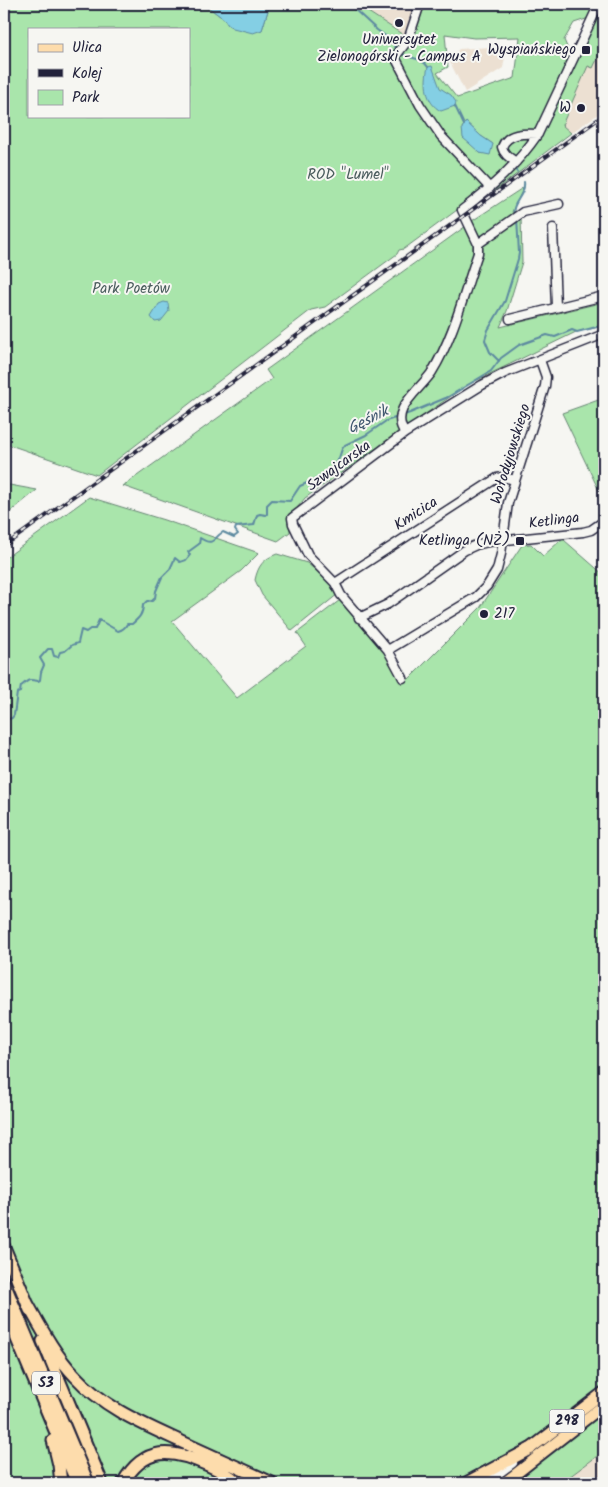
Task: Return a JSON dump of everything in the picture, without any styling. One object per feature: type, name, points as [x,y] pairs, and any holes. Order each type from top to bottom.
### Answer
[{"type":"highway","points":[[4,1247],[102,1483]]},
{"type":"highway","name":"S3","points":[[4,1283],[88,1483]]},
{"type":"highway","points":[[27,1303],[64,1364],[91,1392],[107,1404],[137,1421],[272,1483]]},
{"type":"highway","name":"S3","points":[[4,1308],[77,1483]]},
{"type":"highway","points":[[45,1407],[59,1465],[61,1483]]},
{"type":"highway","points":[[466,1483],[530,1449]]},
{"type":"highway","points":[[123,1483],[135,1465],[145,1458],[157,1454],[172,1453],[189,1456],[222,1472],[238,1483]]},
{"type":"main road","name":"298","points":[[530,1449],[604,1392]]},
{"type":"main road","name":"298","points":[[504,1483],[604,1405]]},
{"type":"street","points":[[420,4],[411,34],[398,54],[420,105],[441,136],[490,188]]},
{"type":"street","points":[[405,433],[399,421],[403,407],[430,375],[440,357],[457,315],[478,252],[478,244],[462,210],[490,188],[516,162],[538,134],[598,4]]},
{"type":"street","points":[[516,162],[503,151],[502,147],[507,138],[538,134]]},
{"type":"street","points":[[478,244],[528,210],[559,204]]},
{"type":"street","points":[[553,228],[556,307]]},
{"type":"street","points":[[510,319],[604,296]]},
{"type":"street","name":"Szwajcarska","points":[[403,678],[388,650],[359,618],[341,595],[335,583],[308,555],[292,518],[405,433],[488,382],[504,373],[604,334]]},
{"type":"street","name":"Wołodyjowskiego","points":[[388,650],[476,598],[487,586],[497,570],[504,540],[508,503],[545,386],[546,377],[540,360]]},
{"type":"street","name":"Kmicica","points":[[335,583],[497,478],[503,477],[515,480]]},
{"type":"street","name":"Ketlinga","points":[[359,618],[388,604],[465,550],[476,545],[504,540],[583,532],[591,530],[604,521]]},
{"type":"street","points":[[486,1483],[530,1449]]},
{"type":"shaded area","name":"Uniwersytet Zielonogórski - Campus A","points":[[356,4],[418,4],[408,38]]},
{"type":"shaded area","points":[[604,45],[604,110],[571,133],[562,125],[588,66],[593,68]]},
{"type":"shaded area","points":[[507,46],[503,68],[465,92],[449,60],[459,49]]},
{"type":"shaded area","points":[[604,1451],[604,1483],[561,1483]]},
{"type":"green space","name":"Park Poetów","points":[[4,4],[204,4],[224,19],[228,25],[262,30],[270,4],[364,4],[362,8],[408,38],[421,4],[595,4],[589,18],[574,23],[564,40],[570,54],[538,125],[527,144],[491,185],[404,249],[399,250],[397,254],[325,307],[311,310],[97,475],[4,443]],"holes":[[[445,34],[474,38],[520,37],[515,78],[457,98],[437,73],[448,67]],[[466,122],[493,144],[485,153],[480,153],[462,128]]]},
{"type":"green space","points":[[601,4],[604,4],[604,45],[593,68],[588,66],[562,125],[571,133],[493,192],[491,189],[534,143]]},
{"type":"green space","points":[[524,187],[512,212],[521,215],[522,262],[507,311],[500,327],[604,302],[604,326],[576,332],[467,385],[305,498],[290,517],[290,532],[278,541],[123,486],[272,379],[266,370],[466,226],[473,241],[473,253],[483,253],[482,241],[472,221]]},
{"type":"green space","points":[[604,398],[604,501],[562,413]]},
{"type":"green space","points":[[4,484],[37,490],[4,517]]},
{"type":"green space","points":[[89,497],[164,520],[259,553],[241,571],[172,621],[237,698],[306,646],[297,633],[344,597],[409,679],[480,608],[522,545],[531,544],[543,556],[560,541],[564,540],[604,575],[604,1451],[561,1483],[4,1483],[4,559]]},
{"type":"green space","points":[[277,554],[307,563],[331,583],[338,594],[292,631],[262,595],[255,580],[262,564],[268,558]]},
{"type":"water","points":[[204,4],[270,4],[262,30],[253,33],[233,28]]},
{"type":"water","points":[[432,66],[440,88],[451,95],[456,102],[455,106],[441,111],[429,98],[426,79],[428,67]]},
{"type":"water","points":[[466,122],[493,144],[490,155],[480,153],[463,138],[462,128]]},
{"type":"water","points":[[168,303],[169,311],[161,321],[155,322],[151,317],[159,304]]},
{"type":"waterway","points":[[345,4],[353,8],[391,40],[397,50]]},
{"type":"waterway","points":[[400,53],[422,61],[428,67]]},
{"type":"waterway","points":[[455,106],[464,125]]},
{"type":"waterway","points":[[514,214],[515,206],[523,191],[524,182]]},
{"type":"waterway","points":[[499,361],[490,352],[485,340],[488,330],[505,301],[518,259],[517,218]]},
{"type":"waterway","name":"Gęśnik","points":[[404,415],[448,397],[491,371],[501,358],[519,345],[547,335],[555,337],[572,330],[577,332],[604,325]]},
{"type":"waterway","name":"Gęśnik","points":[[151,601],[155,598],[162,577],[170,569],[175,558],[180,562],[186,560],[190,555],[188,552],[199,544],[200,538],[211,542],[223,532],[234,537],[238,534],[235,530],[236,527],[254,525],[257,515],[267,514],[267,505],[272,500],[290,501],[300,486],[328,474],[345,445],[366,435],[386,421],[398,417]]},
{"type":"waterway","name":"Gęśnik","points":[[4,716],[8,719],[14,715],[17,693],[20,692],[21,686],[29,680],[40,680],[44,665],[40,658],[48,649],[52,649],[54,656],[58,657],[60,652],[78,643],[81,630],[86,632],[90,629],[95,629],[99,620],[118,631],[121,630],[127,624],[132,624],[137,620],[143,605],[149,601]]},
{"type":"railway","points":[[4,546],[604,115]]},
{"type":"place","name":"Uniwersytet Zielonogórski - Campus A","points":[[399,23]]},
{"type":"place","name":"Wyspiańskiego","points":[[586,50]]},
{"type":"place","name":"W","points":[[581,108]]},
{"type":"place","name":"Ketlinga (NŻ)","points":[[520,541]]},
{"type":"place","name":"217","points":[[484,614]]},
{"type":"park label","name":"ROD \"Lumel\"","points":[[348,175]]}]
